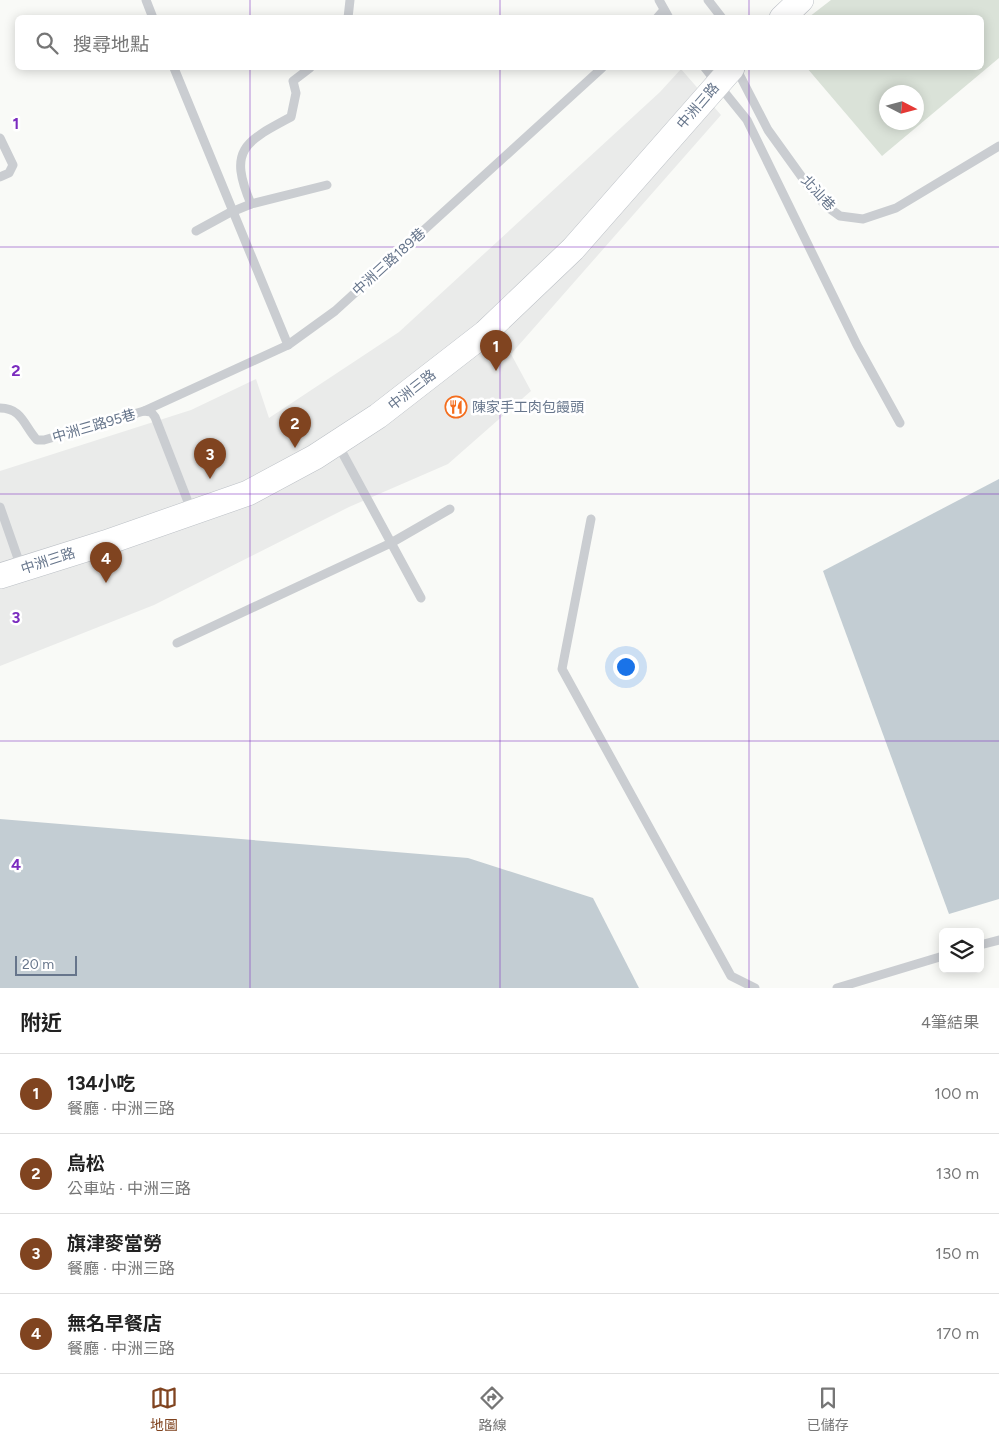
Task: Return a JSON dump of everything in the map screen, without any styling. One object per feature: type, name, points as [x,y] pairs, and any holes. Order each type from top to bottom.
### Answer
[{"type":"street","points":[[785,15],[801,0]]},
{"type":"street","name":"中洲三路","points":[[11,573],[248,493],[337,443],[378,416],[485,333],[573,249],[718,73]]},
{"type":"lane","points":[[146,0],[152,15]]},
{"type":"lane","points":[[348,15],[350,0]]},
{"type":"lane","points":[[659,0],[667,14]]},
{"type":"lane","points":[[708,0],[720,15]]},
{"type":"lane","points":[[175,70],[288,345]]},
{"type":"lane","points":[[251,204],[239,167],[246,145],[257,136],[291,118],[296,93],[293,81],[307,70]]},
{"type":"lane","name":"中洲三路189巷","points":[[144,412],[288,345],[335,311],[600,70]]},
{"type":"lane","name":"北汕巷","points":[[737,70],[768,130],[809,187],[826,206],[840,216],[863,219],[896,208],[999,146]]},
{"type":"lane","points":[[718,73],[746,120],[857,345],[900,424]]},
{"type":"lane","points":[[0,138],[12,165],[9,173],[0,177]]},
{"type":"lane","points":[[196,231],[233,211],[251,204],[327,185]]},
{"type":"lane","name":"中洲三路95巷","points":[[0,408],[9,408],[17,412],[37,440],[144,412]]},
{"type":"lane","points":[[144,412],[151,412],[155,418],[192,513]]},
{"type":"lane","points":[[337,443],[421,598]]},
{"type":"lane","points":[[0,507],[11,573]]},
{"type":"lane","points":[[178,643],[391,543],[450,509]]},
{"type":"lane","points":[[591,519],[562,669],[731,976],[754,988]]},
{"type":"lane","points":[[984,944],[999,940]]},
{"type":"lane","points":[[837,988],[939,957]]},
{"type":"shaded area","points":[[831,0],[999,0],[999,58],[924,121],[924,85],[879,85],[879,130],[913,130],[882,156],[809,70],[984,70],[984,15],[812,15]]},
{"type":"shaded area","points":[[682,70],[721,115],[511,354],[531,391],[448,464],[349,507],[154,605],[0,666],[0,471],[191,410],[256,379],[269,418],[399,332]]},
{"type":"shaded area","points":[[999,479],[999,899],[949,914],[823,571]]},
{"type":"shaded area","points":[[0,819],[468,858],[593,898],[639,988],[0,988]]},
{"type":"place","name":"134小吃","points":[[496,371]]},
{"type":"place","name":"陳家手工肉包饅頭","points":[[456,407]]},
{"type":"place","name":"烏松","points":[[295,448]]},
{"type":"place","name":"旗津麥當勞","points":[[210,479]]},
{"type":"place","name":"無名早餐店","points":[[106,583]]}]
